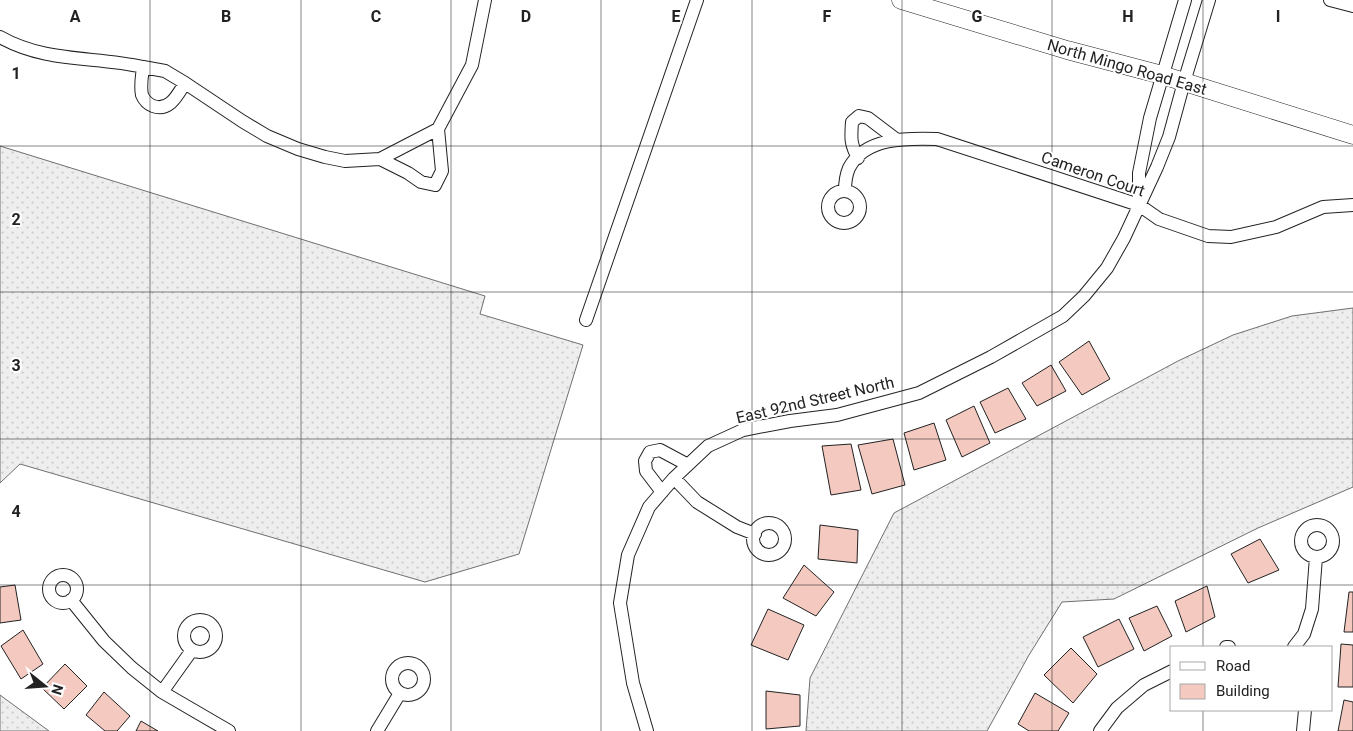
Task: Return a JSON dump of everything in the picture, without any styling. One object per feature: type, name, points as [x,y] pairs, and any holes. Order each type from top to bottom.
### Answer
[{"type":"street","points":[[380,159],[421,182],[435,185],[442,171],[438,129],[472,65],[485,0]]},
{"type":"street","points":[[586,320],[698,0]]},
{"type":"street","name":"North Mingo Road East","points":[[901,0],[1067,50],[1162,75],[1353,135]]},
{"type":"street","points":[[1139,205],[1139,173],[1150,118],[1185,0]]},
{"type":"street","name":"East 92nd Street North","points":[[647,731],[634,683],[620,603],[628,554],[649,507],[674,478],[708,446],[743,430],[790,420],[837,415],[918,393],[991,357],[1063,316],[1084,296],[1107,268],[1124,238],[1157,167],[1170,136],[1209,0]]},
{"type":"street","points":[[1330,0],[1353,6]]},
{"type":"street","points":[[0,37],[29,50],[58,57],[123,63],[165,71],[242,122],[267,136],[298,149],[325,157],[345,161],[380,159],[438,129]]},
{"type":"street","points":[[143,67],[142,94],[149,104],[154,106],[171,104],[185,83]]},
{"type":"street","points":[[845,191],[849,169],[858,158],[852,146],[852,122],[859,116],[868,118],[897,140]]},
{"type":"street","name":"Cameron Court","points":[[858,158],[860,154],[874,146],[897,140],[914,138],[937,139],[1139,205],[1158,219],[1208,236],[1231,237],[1276,227],[1323,208],[1353,205]]},
{"type":"street","points":[[662,492],[646,471],[645,461],[650,452],[660,450],[688,465]]},
{"type":"street","points":[[674,478],[697,502],[737,527],[755,534]]},
{"type":"street","points":[[1295,646],[1304,634],[1312,609],[1316,556]]},
{"type":"street","points":[[71,600],[104,641],[132,668],[162,692],[228,731]]},
{"type":"street","points":[[162,692],[192,650]]},
{"type":"street","points":[[1100,731],[1117,708],[1144,685],[1170,672]]},
{"type":"street","points":[[377,731],[400,693]]},
{"type":"street","points":[[1304,731],[1305,711]]},
{"type":"shaded area","points":[[0,146],[485,296],[480,314],[583,345],[519,554],[425,582],[20,464],[0,483]]},
{"type":"shaded area","points":[[1353,308],[1353,487],[1258,528],[1114,599],[1062,602],[1029,655],[987,731],[806,731],[810,678],[894,513],[1178,361],[1233,335],[1292,316]]},
{"type":"shaded area","points":[[0,695],[49,731],[0,731]]},
{"type":"building","points":[[1089,341],[1110,379],[1082,395],[1059,362]]},
{"type":"building","points":[[1051,365],[1066,391],[1037,406],[1022,383]]},
{"type":"building","points":[[1008,388],[1026,419],[995,433],[980,402]]},
{"type":"building","points":[[974,406],[990,443],[962,457],[946,420]]},
{"type":"building","points":[[934,423],[946,460],[914,470],[904,433]]},
{"type":"building","points":[[893,439],[905,485],[872,494],[858,445]]},
{"type":"building","points":[[851,444],[861,490],[831,495],[822,446]]},
{"type":"building","points":[[820,525],[858,530],[857,563],[818,559]]},
{"type":"building","points":[[1260,539],[1279,570],[1248,583],[1231,554]]},
{"type":"building","points":[[804,565],[834,592],[816,616],[783,598]]},
{"type":"building","points":[[15,585],[21,620],[0,623],[0,587]]},
{"type":"building","points":[[1207,586],[1215,617],[1186,632],[1175,601]]},
{"type":"building","points":[[1349,592],[1353,592],[1353,632],[1344,632]]},
{"type":"building","points":[[1157,606],[1172,636],[1144,651],[1129,618]]},
{"type":"building","points":[[768,609],[804,625],[788,660],[751,645]]},
{"type":"building","points":[[1119,619],[1134,649],[1098,667],[1083,637]]},
{"type":"building","points":[[23,630],[43,664],[21,679],[1,646]]},
{"type":"building","points":[[1341,644],[1353,645],[1353,687],[1338,687]]},
{"type":"building","points":[[1071,648],[1097,674],[1073,703],[1044,675]]},
{"type":"building","points":[[65,664],[87,686],[64,709],[42,688]]},
{"type":"building","points":[[766,691],[800,695],[800,726],[766,729]]},
{"type":"building","points":[[104,692],[130,716],[117,731],[105,731],[86,715]]},
{"type":"building","points":[[1035,693],[1069,713],[1058,731],[1029,731],[1018,724]]},
{"type":"building","points":[[1344,700],[1353,702],[1353,731],[1338,731]]},
{"type":"building","points":[[141,721],[158,731],[136,731]]}]
